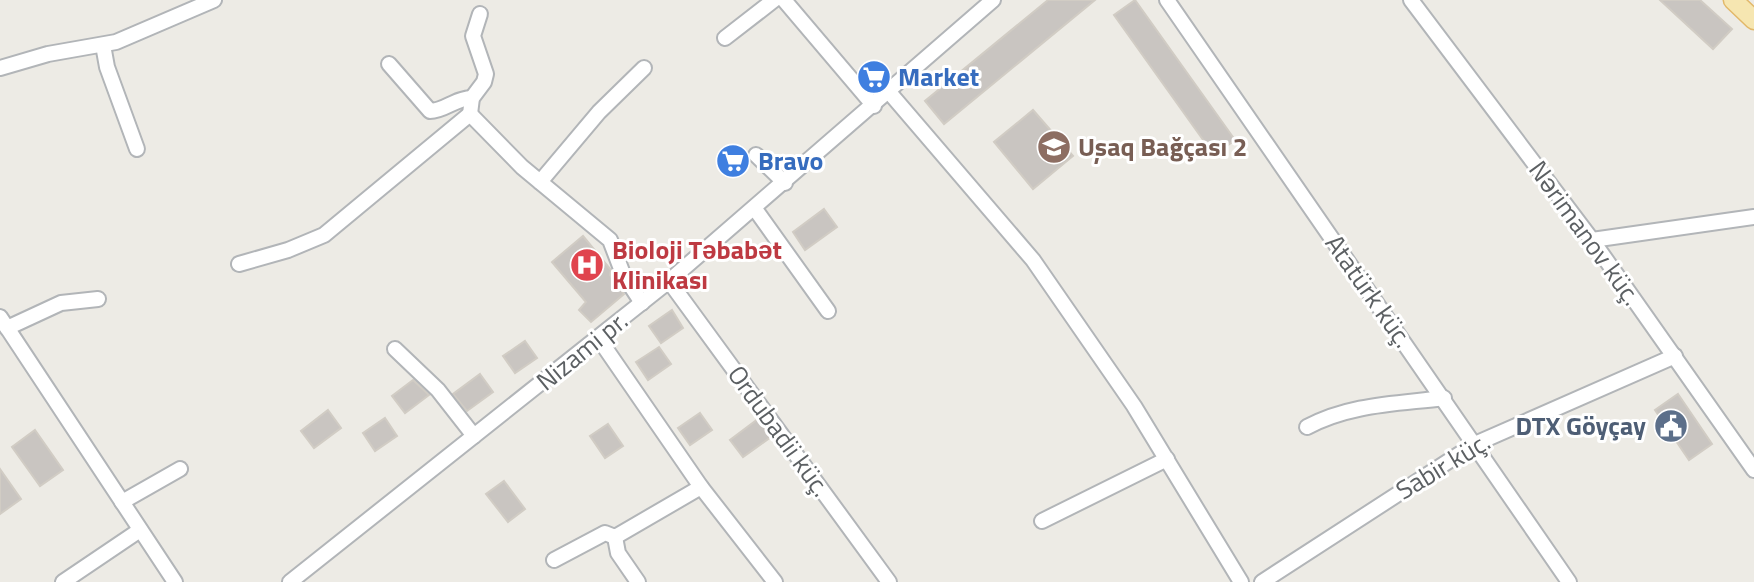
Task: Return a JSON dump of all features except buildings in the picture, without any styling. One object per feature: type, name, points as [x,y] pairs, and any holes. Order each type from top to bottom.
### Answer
[{"type":"main road","points":[[1733,0],[1754,19]]},
{"type":"street","points":[[0,68],[48,54],[103,45],[215,0]]},
{"type":"street","points":[[725,38],[774,0]]},
{"type":"street","points":[[784,0],[874,106]]},
{"type":"street","points":[[797,16],[803,0]]},
{"type":"street","name":"Nizami pr.","points":[[290,582],[669,282],[993,0]]},
{"type":"street","name":"Atatürk küç.","points":[[1167,0],[1569,582]]},
{"type":"street","name":"Nərimanov küç.","points":[[1411,0],[1592,240],[1754,470]]},
{"type":"street","points":[[239,264],[288,250],[324,235],[470,114],[472,98],[484,82],[486,74],[472,36],[481,14]]},
{"type":"street","points":[[103,45],[107,67],[137,149]]},
{"type":"street","points":[[389,64],[430,111],[437,111],[461,98],[472,98]]},
{"type":"street","points":[[540,182],[599,112],[644,68]]},
{"type":"street","points":[[889,92],[1019,241],[1134,406],[1241,582]]},
{"type":"street","points":[[470,114],[540,182],[610,240],[623,274],[642,303]]},
{"type":"street","points":[[756,155],[785,183]]},
{"type":"street","points":[[755,209],[828,311]]},
{"type":"street","points":[[1592,240],[1754,217]]},
{"type":"street","name":"Ordubadii küç.","points":[[669,282],[889,582]]},
{"type":"street","points":[[99,299],[61,303],[2,320],[175,582]]},
{"type":"street","points":[[599,339],[701,487],[775,582]]},
{"type":"street","points":[[395,349],[438,390],[474,436]]},
{"type":"street","name":"Sabir küç.","points":[[1262,582],[1475,444],[1675,356]]},
{"type":"street","points":[[1307,427],[1329,415],[1353,408],[1444,398]]},
{"type":"street","points":[[1042,522],[1167,459]]},
{"type":"street","points":[[122,502],[180,469]]},
{"type":"street","points":[[615,537],[701,487]]},
{"type":"street","points":[[63,582],[140,530]]},
{"type":"street","points":[[554,560],[605,533],[615,537]]},
{"type":"street","points":[[615,537],[618,553],[638,582]]},
{"type":"street","points":[[307,568],[315,582]]},
{"type":"place","name":"Market","points":[[874,77]]},
{"type":"place","name":"Uşaq Bağçası 2","points":[[1054,147]]},
{"type":"place","name":"Bravo","points":[[733,161]]},
{"type":"place","name":"Bioloji Təbabət Klinikası","points":[[587,265]]},
{"type":"place","name":"DTX Göyçay","points":[[1671,426]]}]
